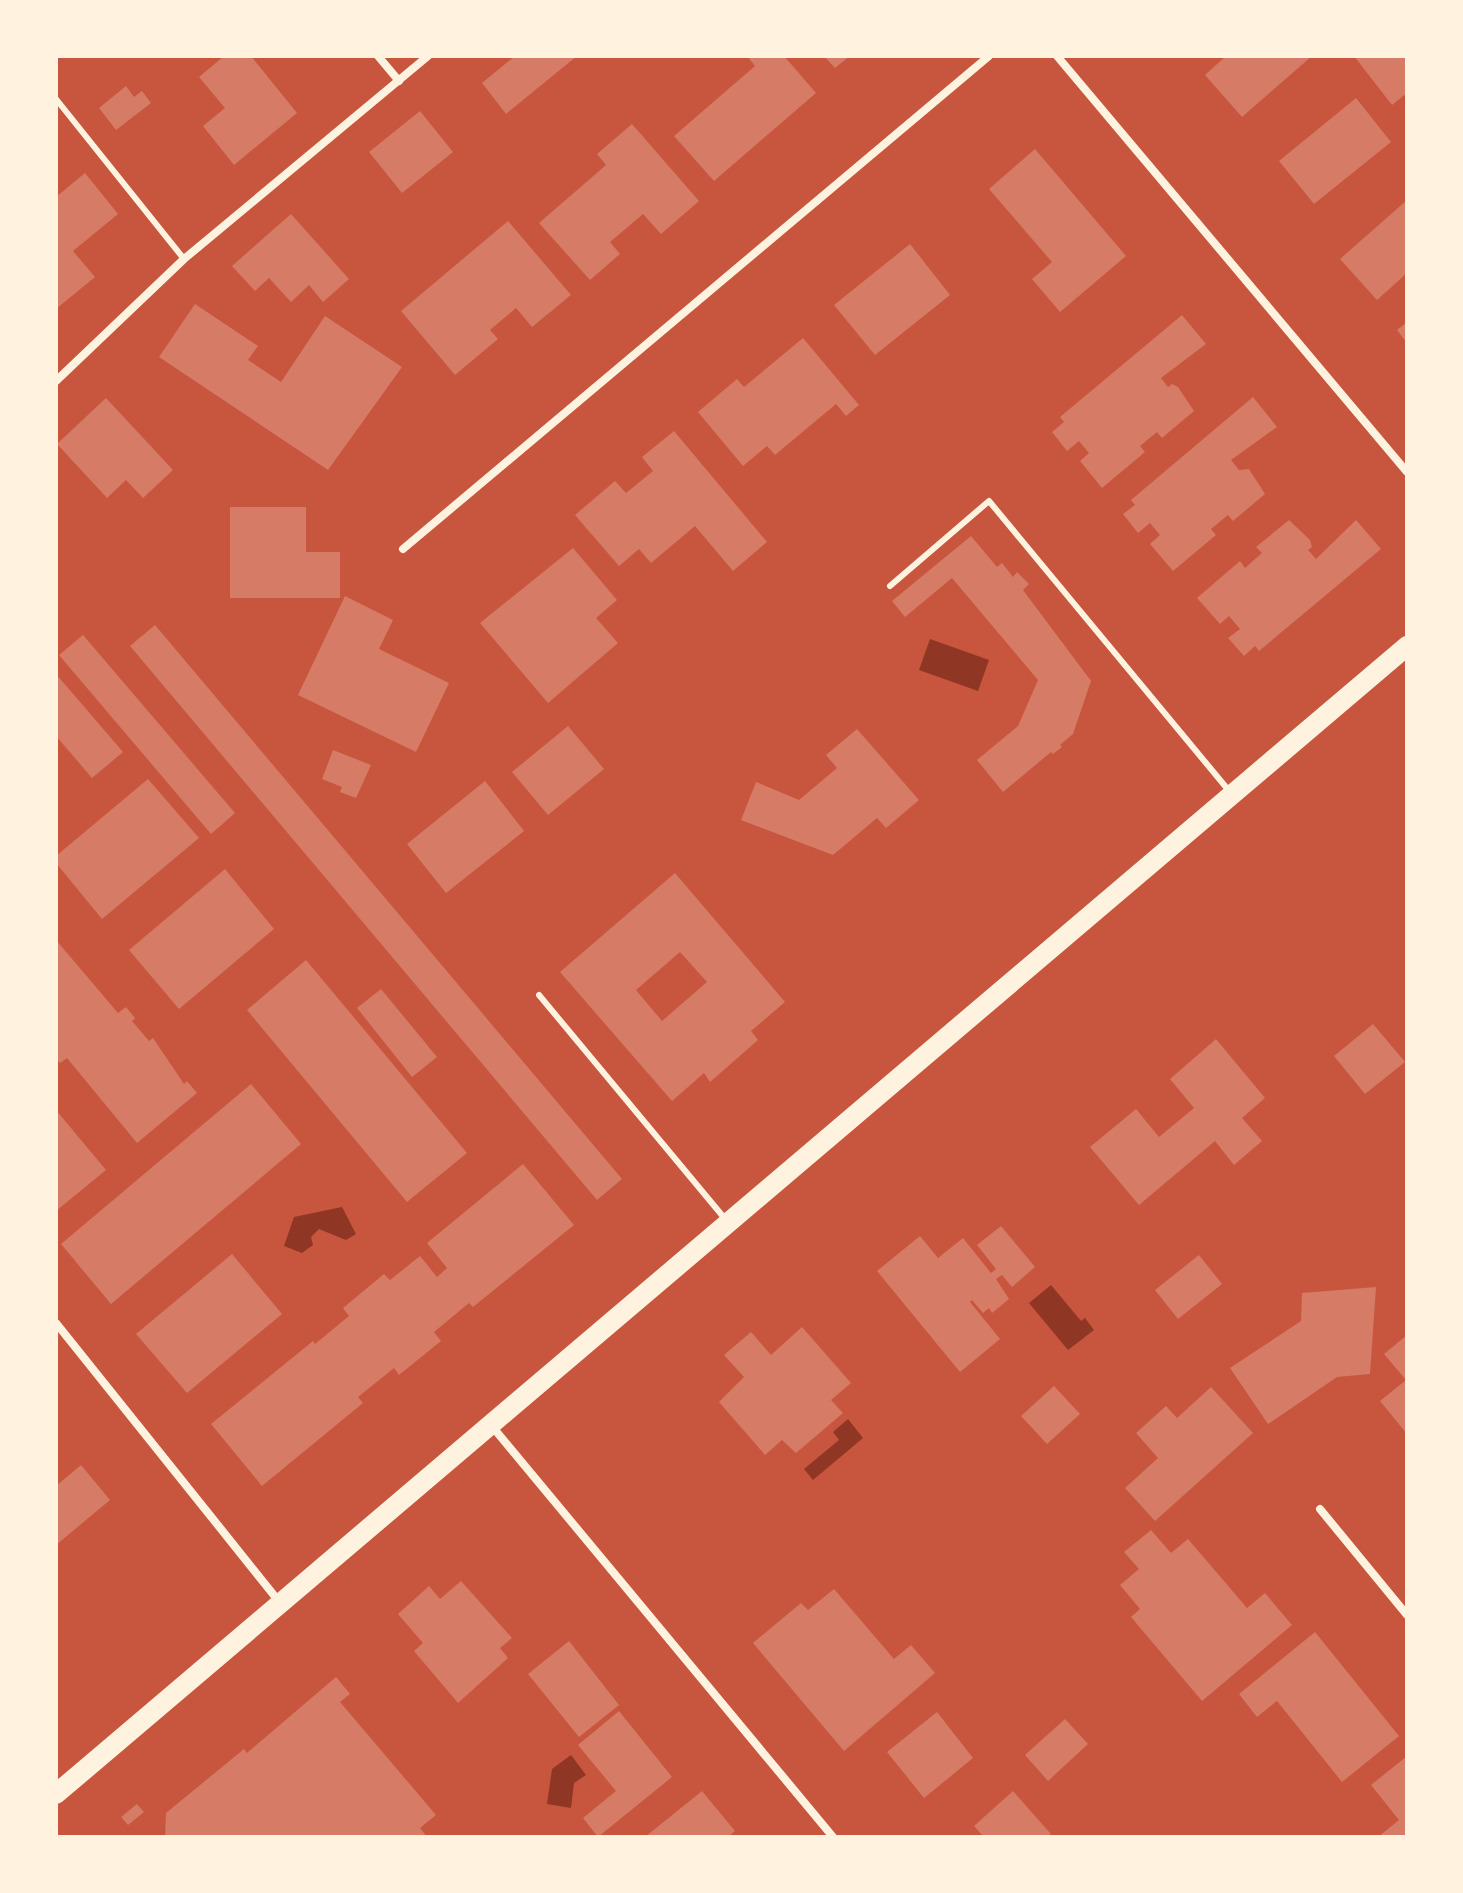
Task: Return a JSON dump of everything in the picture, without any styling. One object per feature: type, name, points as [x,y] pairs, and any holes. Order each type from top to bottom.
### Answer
[{"type":"main road","points":[[56,1794],[1407,646]]},
{"type":"street","points":[[378,56],[399,81]]},
{"type":"street","points":[[56,381],[184,259],[428,56]]},
{"type":"street","points":[[403,549],[989,56]]},
{"type":"street","points":[[1057,56],[1407,472]]},
{"type":"street","points":[[56,1323],[281,1605]]},
{"type":"street","points":[[491,1424],[833,1837]]},
{"type":"street","points":[[1320,1509],[1407,1615]]},
{"type":"lane","points":[[56,99],[184,259]]},
{"type":"lane","points":[[890,586],[989,501],[1232,795]]},
{"type":"lane","points":[[539,995],[729,1223]]},
{"type":"shaded area","points":[[930,639],[989,660],[978,691],[919,670]]},
{"type":"shaded area","points":[[342,1207],[356,1234],[346,1240],[319,1229],[311,1237],[313,1245],[302,1253],[284,1246],[294,1217]]},
{"type":"shaded area","points":[[1051,1285],[1081,1321],[1085,1318],[1094,1330],[1068,1350],[1029,1303]]},
{"type":"shaded area","points":[[848,1419],[863,1438],[813,1480],[804,1469],[839,1440],[833,1432]]},
{"type":"shaded area","points":[[571,1755],[586,1775],[574,1783],[571,1808],[547,1804],[552,1769]]},
{"type":"building","points":[[224,56],[251,56],[297,113],[234,165],[203,126],[225,108],[199,77]]},
{"type":"building","points":[[515,56],[577,56],[506,114],[482,83]]},
{"type":"building","points":[[747,56],[784,56],[816,93],[714,181],[674,136],[755,66]]},
{"type":"building","points":[[824,56],[850,56],[835,68]]},
{"type":"building","points":[[1226,56],[1312,56],[1242,117],[1205,75]]},
{"type":"building","points":[[1354,56],[1407,56],[1407,93],[1392,105]]},
{"type":"building","points":[[126,86],[134,97],[142,91],[151,103],[116,130],[99,108]]},
{"type":"building","points":[[1356,98],[1391,142],[1314,204],[1279,161]]},
{"type":"building","points":[[420,111],[453,152],[402,193],[369,152]]},
{"type":"building","points":[[632,124],[699,201],[661,234],[643,214],[610,242],[620,254],[590,280],[539,223],[606,165],[597,154]]},
{"type":"building","points":[[1035,149],[1126,256],[1060,312],[1032,279],[1052,262],[989,189]]},
{"type":"building","points":[[85,173],[118,214],[73,251],[95,277],[56,309],[56,197]]},
{"type":"building","points":[[1407,200],[1407,273],[1377,300],[1340,259]]},
{"type":"building","points":[[291,214],[349,279],[323,302],[309,285],[291,302],[269,278],[255,291],[232,266]]},
{"type":"building","points":[[508,221],[571,295],[532,327],[516,308],[490,330],[498,339],[455,375],[401,311]]},
{"type":"building","points":[[910,244],[950,295],[875,355],[834,305]]},
{"type":"building","points":[[195,304],[258,346],[248,360],[281,382],[325,316],[402,367],[328,470],[159,357]]},
{"type":"building","points":[[1182,315],[1206,344],[1161,378],[1168,387],[1172,384],[1178,387],[1194,411],[1162,438],[1157,432],[1140,446],[1145,452],[1102,488],[1080,461],[1089,453],[1079,441],[1067,451],[1052,432],[1064,422],[1060,417]]},
{"type":"building","points":[[1407,322],[1407,343],[1397,330]]},
{"type":"building","points":[[803,338],[859,405],[846,416],[836,404],[775,455],[767,446],[743,466],[698,412],[737,379],[744,387]]},
{"type":"building","points":[[1253,397],[1277,427],[1231,460],[1239,470],[1249,469],[1265,494],[1233,521],[1228,515],[1211,529],[1216,535],[1173,571],[1150,544],[1160,535],[1150,523],[1138,533],[1123,514],[1135,505],[1131,500]]},
{"type":"building","points":[[106,398],[173,470],[143,498],[126,480],[107,498],[57,444]]},
{"type":"building","points":[[674,431],[767,542],[733,571],[695,526],[651,563],[639,549],[619,566],[575,515],[615,481],[626,493],[653,471],[642,457]]},
{"type":"building","points":[[230,507],[306,507],[306,552],[340,552],[340,598],[230,598]]},
{"type":"building","points":[[1289,520],[1310,540],[1312,547],[1308,550],[1316,559],[1356,520],[1381,549],[1259,651],[1255,646],[1244,656],[1228,638],[1240,629],[1229,616],[1220,624],[1197,598],[1240,561],[1245,568],[1262,553],[1256,547]]},
{"type":"building","points":[[971,536],[997,567],[1002,563],[1013,577],[1017,572],[1029,584],[1023,590],[1091,681],[1073,734],[1060,745],[1062,747],[1053,754],[1051,752],[1003,792],[977,760],[1018,726],[1038,680],[952,578],[905,617],[892,601]]},
{"type":"building","points":[[573,548],[617,600],[596,618],[618,643],[548,703],[480,623]]},
{"type":"building","points":[[345,596],[393,620],[379,649],[449,683],[416,752],[298,695]]},
{"type":"building","points":[[155,625],[622,1179],[597,1200],[130,646]]},
{"type":"building","points":[[83,635],[235,813],[211,834],[59,655]]},
{"type":"building","points":[[56,674],[123,752],[92,778],[56,736]]},
{"type":"building","points":[[568,726],[604,769],[548,815],[512,772]]},
{"type":"building","points":[[857,729],[919,800],[886,828],[877,818],[833,855],[741,820],[756,782],[799,800],[837,768],[826,755]]},
{"type":"building","points":[[333,750],[371,765],[356,798],[340,792],[342,787],[322,779]]},
{"type":"building","points":[[148,779],[199,838],[102,919],[56,863],[56,856]]},
{"type":"building","points":[[485,781],[524,831],[446,893],[407,844]]},
{"type":"building","points":[[225,869],[274,929],[179,1009],[129,950]]},
{"type":"building","points":[[675,873],[785,1002],[751,1031],[758,1040],[710,1082],[704,1073],[672,1101],[560,972]],"holes":[[[680,952],[707,982],[662,1021],[636,990]]]},
{"type":"building","points":[[56,940],[118,1013],[126,1007],[135,1018],[132,1021],[149,1041],[153,1038],[184,1084],[187,1081],[197,1093],[137,1143],[67,1058],[60,1063],[56,1059]]},
{"type":"building","points":[[306,960],[467,1153],[407,1202],[247,1010]]},
{"type":"building","points":[[381,989],[437,1057],[412,1077],[357,1008]]},
{"type":"building","points":[[1373,1024],[1405,1062],[1365,1094],[1334,1056]]},
{"type":"building","points":[[1216,1039],[1265,1098],[1242,1118],[1262,1141],[1234,1165],[1215,1141],[1139,1205],[1090,1147],[1136,1109],[1159,1137],[1194,1108],[1170,1079]]},
{"type":"building","points":[[251,1084],[301,1144],[111,1304],[61,1244]]},
{"type":"building","points":[[56,1110],[106,1170],[56,1211]]},
{"type":"building","points":[[523,1164],[574,1225],[473,1307],[469,1303],[434,1332],[441,1341],[399,1375],[394,1368],[358,1397],[363,1403],[262,1486],[211,1424],[313,1341],[315,1344],[349,1316],[343,1308],[384,1274],[390,1280],[420,1256],[437,1277],[447,1268],[427,1243]]},
{"type":"building","points":[[1001,1226],[1035,1267],[1012,1287],[1002,1275],[996,1279],[1009,1299],[992,1313],[989,1308],[983,1313],[972,1300],[970,1302],[1000,1339],[960,1372],[877,1271],[920,1236],[938,1258],[963,1238],[991,1273],[996,1269],[977,1245]]},
{"type":"building","points":[[232,1254],[282,1314],[187,1393],[136,1334]]},
{"type":"building","points":[[1199,1255],[1222,1284],[1178,1319],[1155,1290]]},
{"type":"building","points":[[1376,1287],[1370,1374],[1337,1377],[1268,1424],[1230,1368],[1301,1321],[1302,1293]]},
{"type":"building","points":[[802,1327],[851,1383],[831,1400],[843,1413],[796,1453],[782,1440],[765,1455],[719,1402],[744,1377],[724,1355],[751,1332],[771,1355]]},
{"type":"building","points":[[1407,1335],[1407,1434],[1380,1401],[1406,1380],[1384,1354]]},
{"type":"building","points":[[1054,1386],[1080,1414],[1047,1444],[1021,1416]]},
{"type":"building","points":[[1211,1387],[1253,1433],[1155,1521],[1125,1488],[1158,1458],[1136,1433],[1166,1406],[1177,1418]]},
{"type":"building","points":[[81,1465],[110,1500],[56,1545],[56,1486]]},
{"type":"building","points":[[1151,1530],[1171,1553],[1188,1539],[1247,1608],[1265,1593],[1292,1625],[1202,1701],[1131,1617],[1140,1609],[1120,1585],[1139,1569],[1124,1552]]},
{"type":"building","points":[[461,1581],[512,1638],[500,1648],[508,1658],[458,1703],[414,1651],[423,1643],[398,1614],[429,1586],[440,1599]]},
{"type":"building","points":[[834,1589],[894,1659],[911,1645],[935,1673],[844,1751],[753,1643],[801,1603],[808,1610]]},
{"type":"building","points":[[1315,1632],[1399,1736],[1342,1782],[1277,1701],[1257,1717],[1239,1694]]},
{"type":"building","points":[[569,1641],[619,1705],[579,1737],[528,1674]]},
{"type":"building","points":[[336,1677],[350,1694],[340,1702],[436,1815],[420,1828],[427,1837],[165,1837],[166,1813],[244,1749],[247,1753]]},
{"type":"building","points":[[619,1711],[672,1777],[598,1837],[583,1818],[616,1791],[578,1745]]},
{"type":"building","points":[[937,1712],[973,1758],[924,1798],[887,1752]]},
{"type":"building","points":[[1065,1719],[1088,1744],[1048,1781],[1025,1755]]},
{"type":"building","points":[[1407,1756],[1407,1837],[1378,1837],[1399,1820],[1371,1785]]},
{"type":"building","points":[[702,1791],[735,1831],[728,1837],[645,1837]]},
{"type":"building","points":[[1013,1791],[1051,1834],[1048,1837],[984,1837],[974,1826]]},
{"type":"building","points":[[137,1804],[144,1812],[128,1825],[121,1817]]}]
